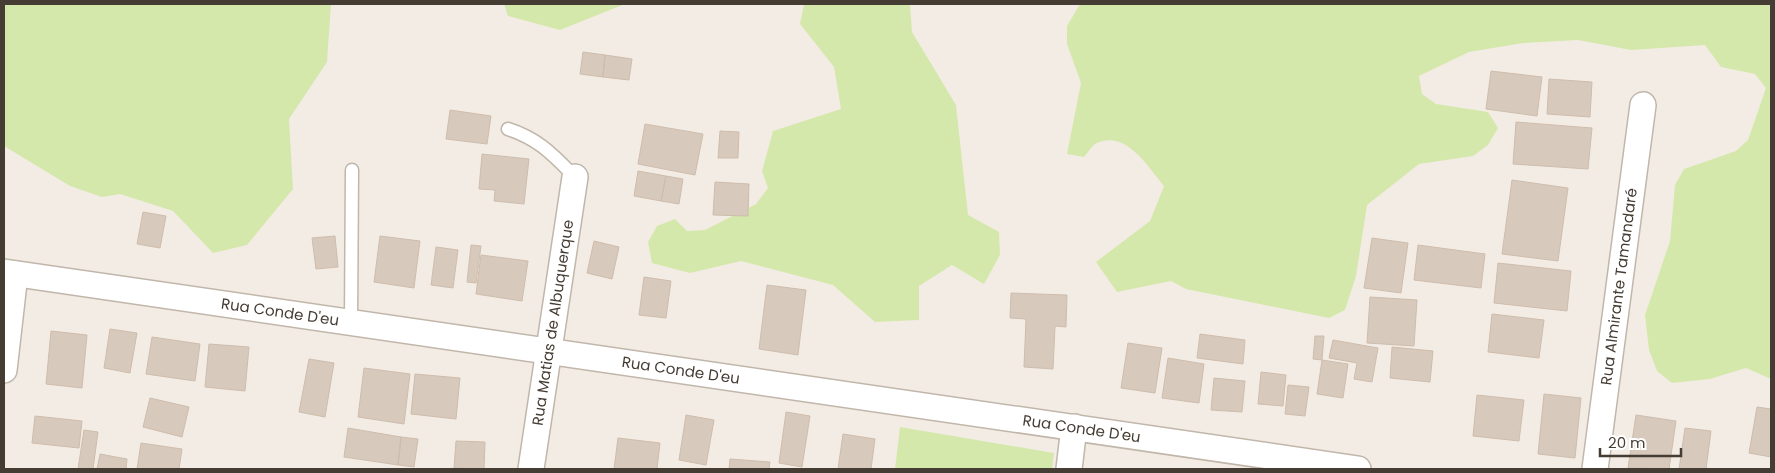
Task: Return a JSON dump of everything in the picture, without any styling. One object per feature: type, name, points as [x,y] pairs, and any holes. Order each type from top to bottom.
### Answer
[{"type":"street","name":"Rua Almirante Tamandaré","points":[[1595,469],[1644,105]]},
{"type":"street","name":"Rua Matias de Albuquerque","points":[[531,469],[575,177]]},
{"type":"street","name":"Rua Conde D'eu","points":[[10,273],[1358,469]]},
{"type":"street","points":[[4,370],[10,273]]},
{"type":"street","points":[[1069,469],[1074,427]]},
{"type":"lane","points":[[508,129],[529,136],[543,145],[575,177]]},
{"type":"lane","points":[[351,322],[352,170]]},
{"type":"green space","points":[[4,4],[331,4],[327,62],[289,119],[293,189],[247,245],[213,253],[173,211],[120,194],[102,197],[70,186],[4,146]]},
{"type":"green space","points":[[504,4],[625,4],[560,30],[508,16]]},
{"type":"green space","points":[[804,4],[910,4],[912,32],[956,105],[968,215],[999,232],[1000,255],[984,284],[952,265],[919,286],[919,320],[875,322],[833,285],[741,261],[690,273],[652,263],[648,242],[657,226],[675,219],[687,231],[705,230],[756,204],[768,188],[762,171],[773,131],[841,109],[834,67],[800,24]]},
{"type":"green space","points":[[1080,4],[1771,4],[1771,379],[1746,368],[1710,379],[1672,383],[1657,371],[1649,350],[1645,315],[1670,241],[1675,185],[1684,169],[1736,151],[1748,140],[1766,88],[1755,74],[1721,67],[1705,45],[1631,50],[1578,40],[1523,43],[1469,52],[1419,76],[1422,94],[1436,104],[1488,112],[1498,128],[1488,145],[1473,156],[1419,164],[1367,205],[1356,276],[1345,310],[1329,318],[1186,289],[1171,281],[1117,292],[1096,262],[1150,221],[1164,186],[1135,152],[1117,142],[1108,140],[1097,143],[1084,157],[1067,154],[1081,83],[1067,44],[1067,26]]},
{"type":"green space","points":[[900,427],[1054,453],[1052,469],[895,469]]},
{"type":"building","points":[[583,52],[605,55],[603,77],[580,74]]},
{"type":"building","points":[[605,55],[632,59],[629,80],[603,77]]},
{"type":"building","points":[[1491,71],[1542,77],[1537,116],[1486,109]]},
{"type":"building","points":[[1549,79],[1592,82],[1590,117],[1547,114]]},
{"type":"building","points":[[450,110],[491,116],[487,144],[446,139]]},
{"type":"building","points":[[1516,122],[1592,128],[1588,169],[1513,164]]},
{"type":"building","points":[[645,124],[703,134],[695,175],[638,164]]},
{"type":"building","points":[[720,131],[739,132],[738,158],[718,158]]},
{"type":"building","points":[[482,154],[529,159],[524,204],[494,201],[495,190],[479,189]]},
{"type":"building","points":[[638,171],[666,176],[661,201],[634,196]]},
{"type":"building","points":[[666,176],[683,179],[679,204],[661,201]]},
{"type":"building","points":[[1512,180],[1568,188],[1558,261],[1502,254]]},
{"type":"building","points":[[715,182],[749,184],[748,216],[713,215]]},
{"type":"building","points":[[143,212],[166,216],[160,248],[137,244]]},
{"type":"building","points":[[335,236],[338,267],[316,269],[312,238]]},
{"type":"building","points":[[380,236],[420,241],[414,288],[374,282]]},
{"type":"building","points":[[1372,238],[1408,243],[1401,293],[1364,288]]},
{"type":"building","points":[[594,241],[619,247],[612,279],[587,273]]},
{"type":"building","points":[[471,245],[481,246],[476,283],[467,282]]},
{"type":"building","points":[[1418,245],[1485,254],[1481,288],[1414,280]]},
{"type":"building","points":[[436,247],[458,250],[453,288],[431,285]]},
{"type":"building","points":[[481,255],[528,261],[522,301],[476,294]]},
{"type":"building","points":[[1498,263],[1571,271],[1567,311],[1494,303]]},
{"type":"building","points":[[644,277],[671,281],[666,318],[639,315]]},
{"type":"building","points":[[767,285],[806,290],[798,355],[759,349]]},
{"type":"building","points":[[1011,293],[1067,295],[1066,327],[1055,326],[1053,369],[1024,367],[1026,319],[1010,318]]},
{"type":"building","points":[[1370,297],[1417,300],[1414,346],[1367,343]]},
{"type":"building","points":[[1492,314],[1544,320],[1539,358],[1488,352]]},
{"type":"building","points":[[110,329],[137,333],[130,373],[104,368]]},
{"type":"building","points":[[51,331],[87,335],[82,388],[46,384]]},
{"type":"building","points":[[1200,334],[1245,340],[1243,364],[1197,358]]},
{"type":"building","points":[[1315,336],[1324,336],[1322,360],[1313,359]]},
{"type":"building","points":[[152,337],[200,344],[195,381],[146,374]]},
{"type":"building","points":[[1333,340],[1378,348],[1372,382],[1354,379],[1357,363],[1329,358]]},
{"type":"building","points":[[1128,343],[1162,348],[1155,393],[1121,388]]},
{"type":"building","points":[[209,344],[249,347],[245,391],[205,387]]},
{"type":"building","points":[[1392,347],[1433,351],[1430,382],[1390,378]]},
{"type":"building","points":[[1168,358],[1204,364],[1199,403],[1162,398]]},
{"type":"building","points":[[309,359],[334,363],[325,417],[299,412]]},
{"type":"building","points":[[1322,360],[1348,364],[1343,398],[1317,394]]},
{"type":"building","points":[[364,368],[410,374],[404,424],[358,417]]},
{"type":"building","points":[[1261,372],[1286,375],[1283,406],[1258,404]]},
{"type":"building","points":[[415,374],[460,378],[456,419],[411,414]]},
{"type":"building","points":[[1214,378],[1245,381],[1242,412],[1211,410]]},
{"type":"building","points":[[1288,385],[1309,387],[1305,416],[1285,414]]},
{"type":"building","points":[[1544,394],[1581,398],[1575,458],[1538,454]]},
{"type":"building","points":[[1477,395],[1524,400],[1519,441],[1473,436]]},
{"type":"building","points":[[150,398],[189,407],[182,437],[143,427]]},
{"type":"building","points":[[1757,407],[1771,409],[1771,457],[1749,453]]},
{"type":"building","points":[[786,412],[810,416],[802,467],[779,463]]},
{"type":"building","points":[[686,415],[714,420],[706,465],[679,460]]},
{"type":"building","points":[[1636,415],[1676,421],[1669,469],[1628,468]]},
{"type":"building","points":[[35,416],[82,421],[79,448],[32,443]]},
{"type":"building","points":[[348,428],[401,437],[398,465],[344,457]]},
{"type":"building","points":[[1685,428],[1711,431],[1706,469],[1679,469]]},
{"type":"building","points":[[84,430],[98,432],[93,469],[78,469]]},
{"type":"building","points":[[843,434],[875,439],[871,469],[838,469]]},
{"type":"building","points":[[401,437],[418,439],[414,467],[398,465]]},
{"type":"building","points":[[618,438],[660,443],[657,469],[614,469]]},
{"type":"building","points":[[456,441],[485,442],[484,469],[454,468]]},
{"type":"building","points":[[141,443],[182,449],[179,469],[137,469]]},
{"type":"building","points":[[100,454],[127,459],[126,469],[97,469]]},
{"type":"building","points":[[730,459],[770,462],[769,469],[729,469]]}]
